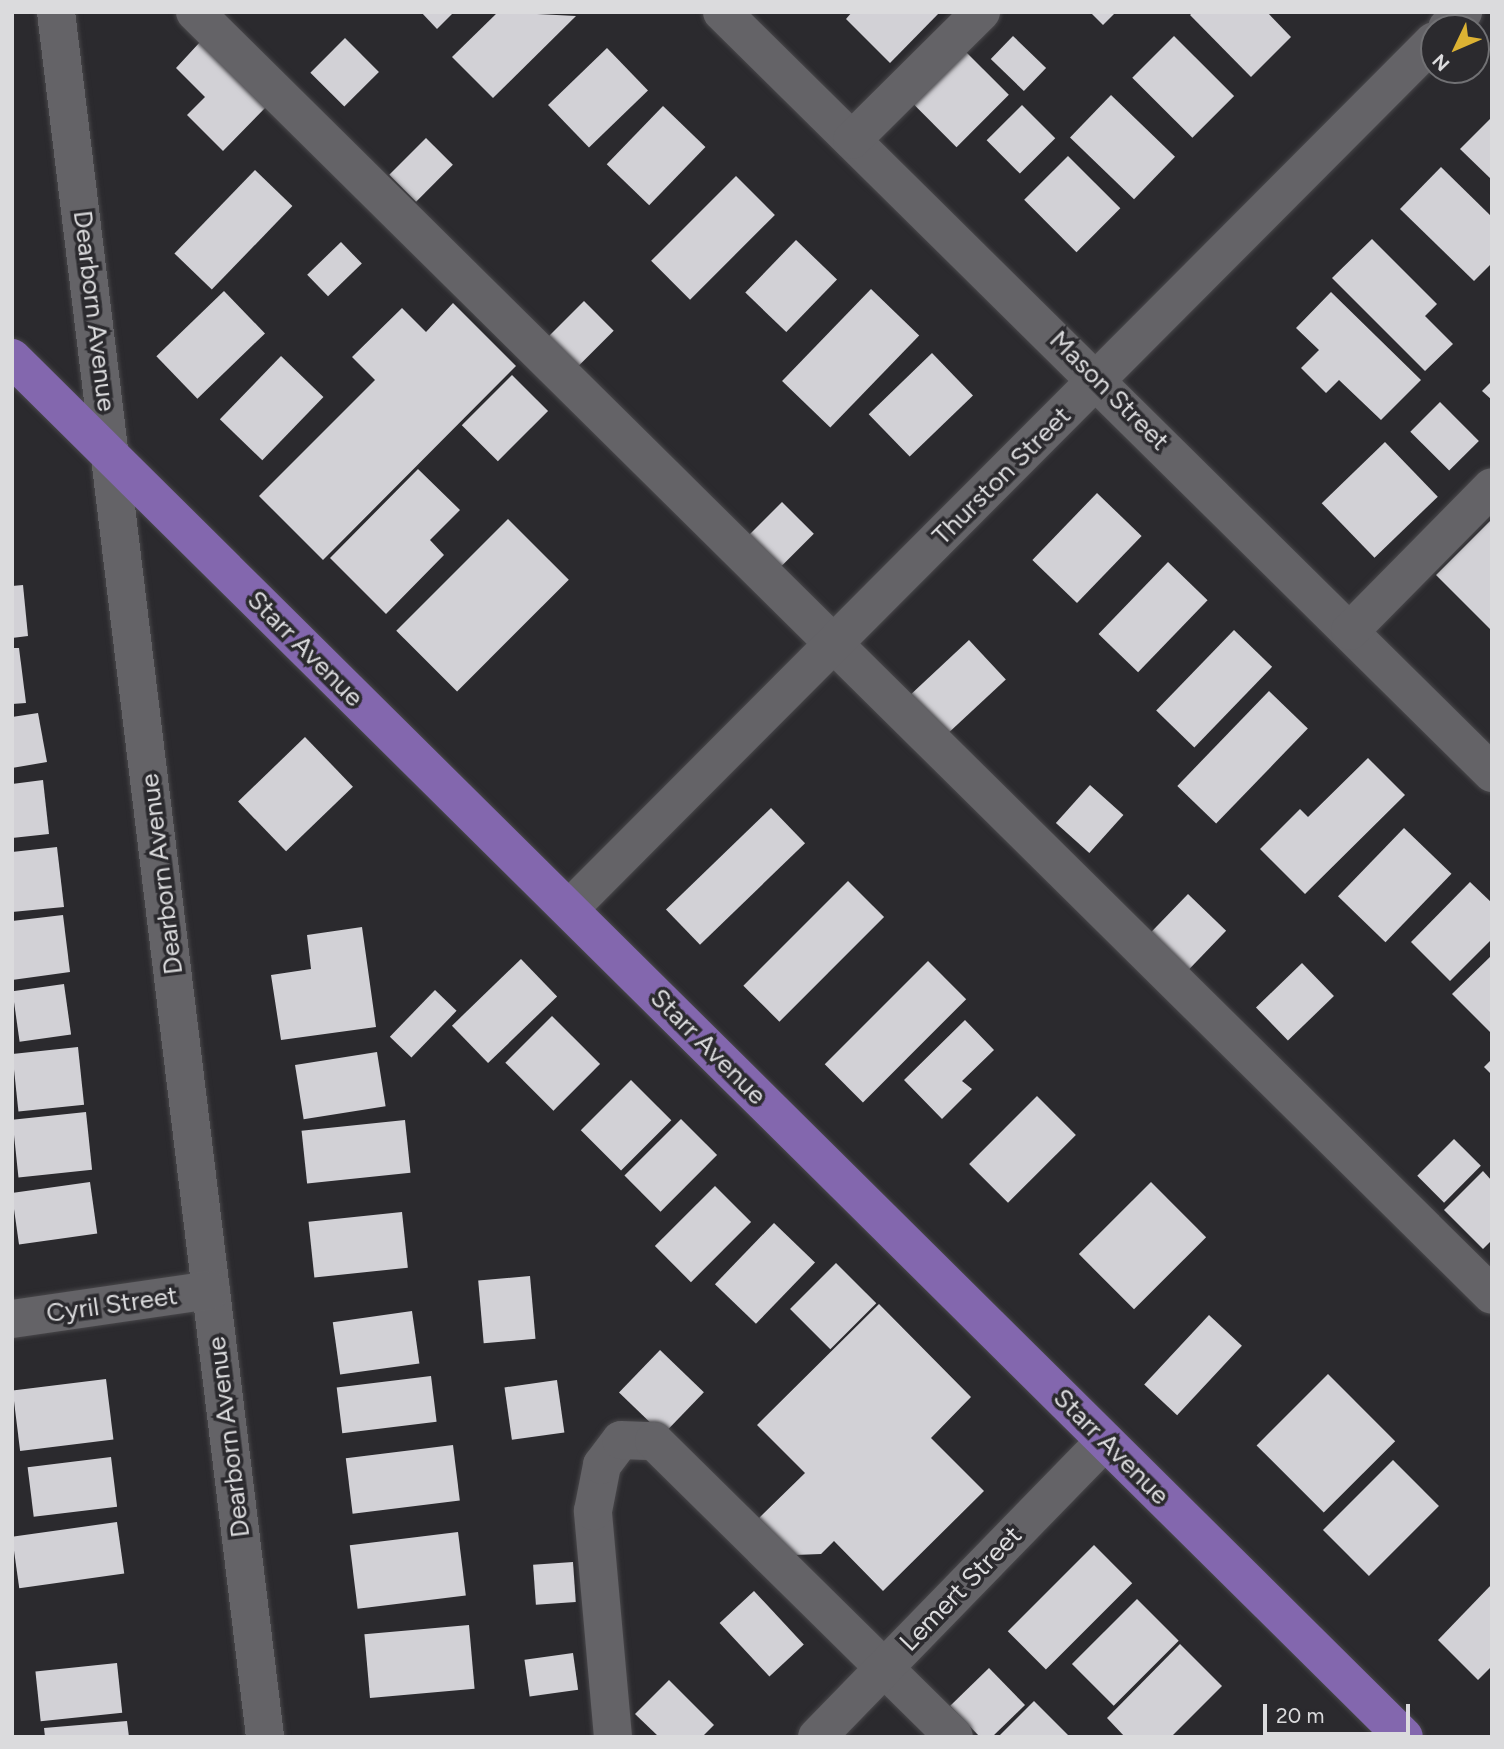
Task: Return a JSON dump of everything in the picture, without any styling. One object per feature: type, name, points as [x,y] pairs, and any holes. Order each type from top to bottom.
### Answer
[{"type":"main road","name":"Starr Avenue","points":[[12,358],[1404,1737]]},
{"type":"street","name":"Dearborn Avenue","points":[[56,12],[265,1737]]},
{"type":"street","points":[[195,12],[1492,1295]]},
{"type":"street","name":"Mason Street","points":[[722,12],[1098,380],[1492,773]]},
{"type":"street","points":[[852,140],[981,12]]},
{"type":"street","name":"Thurston Street","points":[[569,909],[1420,55]]},
{"type":"street","points":[[1350,631],[1492,487]]},
{"type":"street","name":"Cyril Street","points":[[12,1319],[211,1290]]},
{"type":"street","points":[[613,1737],[593,1511],[603,1465],[621,1440],[654,1441],[954,1737]]},
{"type":"street","name":"Lemert Street","points":[[817,1737],[1105,1441]]},
{"type":"building","points":[[421,12],[454,12],[437,29]]},
{"type":"building","points":[[498,12],[576,16],[493,98],[452,57]]},
{"type":"building","points":[[852,12],[940,12],[890,63],[846,19]]},
{"type":"building","points":[[1090,12],[1116,12],[1103,25]]},
{"type":"building","points":[[1193,12],[1267,12],[1291,37],[1251,77],[1190,15]]},
{"type":"building","points":[[1013,36],[1046,68],[1024,91],[991,59]]},
{"type":"building","points":[[1174,36],[1234,96],[1192,138],[1132,78]]},
{"type":"building","points":[[345,38],[379,72],[344,107],[310,73]]},
{"type":"building","points":[[200,42],[266,107],[223,151],[187,115],[205,97],[176,68]]},
{"type":"building","points":[[607,48],[648,90],[589,147],[548,105]]},
{"type":"building","points":[[965,51],[1009,95],[957,147],[913,103]]},
{"type":"building","points":[[1111,95],[1175,157],[1134,199],[1070,137]]},
{"type":"building","points":[[1022,105],[1055,138],[1020,174],[987,140]]},
{"type":"building","points":[[663,106],[705,147],[649,205],[607,164]]},
{"type":"building","points":[[1492,117],[1492,180],[1460,149]]},
{"type":"building","points":[[426,138],[453,165],[416,202],[389,175]]},
{"type":"building","points":[[1068,156],[1120,208],[1076,252],[1024,200]]},
{"type":"building","points":[[1441,167],[1492,217],[1492,263],[1474,281],[1400,209]]},
{"type":"building","points":[[255,170],[292,206],[212,290],[174,253]]},
{"type":"building","points":[[736,176],[775,215],[690,300],[651,261]]},
{"type":"building","points":[[1372,239],[1437,304],[1425,316],[1453,344],[1425,371],[1332,278]]},
{"type":"building","points":[[796,240],[837,280],[786,332],[745,293]]},
{"type":"building","points":[[341,242],[362,264],[328,296],[307,275]]},
{"type":"building","points":[[871,289],[919,336],[830,428],[782,381]]},
{"type":"building","points":[[224,291],[265,333],[197,399],[156,356]]},
{"type":"building","points":[[1331,292],[1421,380],[1381,420],[1339,380],[1326,393],[1301,368],[1319,350],[1296,328]]},
{"type":"building","points":[[584,301],[614,331],[577,367],[547,338]]},
{"type":"building","points":[[453,303],[516,366],[323,560],[259,496],[375,380],[352,357],[402,308],[426,332]]},
{"type":"building","points":[[932,353],[973,395],[910,457],[869,414]]},
{"type":"building","points":[[281,356],[323,397],[262,460],[220,419]]},
{"type":"building","points":[[512,375],[548,411],[498,461],[462,425]]},
{"type":"building","points":[[1492,381],[1492,400],[1482,391]]},
{"type":"building","points":[[1440,402],[1479,441],[1449,471],[1410,432]]},
{"type":"building","points":[[1385,442],[1438,497],[1374,558],[1322,503]]},
{"type":"building","points":[[418,469],[460,510],[430,540],[444,555],[386,614],[330,558]]},
{"type":"building","points":[[1097,493],[1142,536],[1077,603],[1032,560]]},
{"type":"building","points":[[782,502],[814,534],[781,567],[749,535]]},
{"type":"building","points":[[508,519],[569,580],[457,692],[396,631]]},
{"type":"building","points":[[1492,519],[1492,631],[1436,575]]},
{"type":"building","points":[[1168,562],[1208,600],[1138,672],[1099,634]]},
{"type":"building","points":[[23,585],[28,636],[12,638],[12,586]]},
{"type":"building","points":[[1234,630],[1272,667],[1194,747],[1156,711]]},
{"type":"building","points":[[969,640],[1006,679],[948,733],[911,694]]},
{"type":"building","points":[[12,648],[19,648],[26,703],[12,704]]},
{"type":"building","points":[[1269,691],[1308,729],[1216,823],[1177,786]]},
{"type":"building","points":[[38,713],[47,762],[12,768],[12,717]]},
{"type":"building","points":[[305,737],[353,787],[286,851],[238,802]]},
{"type":"building","points":[[1368,758],[1405,795],[1305,894],[1260,849],[1300,809],[1308,817]]},
{"type":"building","points":[[43,780],[49,834],[12,838],[12,784]]},
{"type":"building","points":[[1090,785],[1123,815],[1089,853],[1056,823]]},
{"type":"building","points":[[771,808],[805,843],[700,945],[666,909]]},
{"type":"building","points":[[1404,828],[1451,874],[1385,942],[1338,896]]},
{"type":"building","points":[[57,847],[64,907],[12,912],[12,852]]},
{"type":"building","points":[[848,881],[884,917],[779,1022],[743,986]]},
{"type":"building","points":[[1470,882],[1492,903],[1492,939],[1450,981],[1411,942]]},
{"type":"building","points":[[1188,894],[1226,931],[1188,970],[1150,934]]},
{"type":"building","points":[[63,915],[70,972],[12,980],[12,921]]},
{"type":"building","points":[[362,927],[376,1027],[281,1040],[271,975],[311,969],[307,935]]},
{"type":"building","points":[[1492,955],[1492,1034],[1452,994]]},
{"type":"building","points":[[521,959],[557,996],[488,1063],[452,1026]]},
{"type":"building","points":[[928,961],[966,999],[863,1102],[825,1064]]},
{"type":"building","points":[[1302,963],[1334,996],[1288,1041],[1256,1007]]},
{"type":"building","points":[[64,984],[71,1035],[20,1042],[13,991]]},
{"type":"building","points":[[435,990],[457,1011],[411,1058],[390,1037]]},
{"type":"building","points":[[552,1016],[600,1064],[553,1111],[505,1063]]},
{"type":"building","points":[[965,1020],[994,1050],[962,1081],[972,1089],[942,1119],[904,1080]]},
{"type":"building","points":[[78,1047],[84,1105],[18,1112],[12,1054]]},
{"type":"building","points":[[377,1052],[386,1106],[304,1119],[295,1065]]},
{"type":"building","points":[[1492,1059],[1492,1075],[1484,1067]]},
{"type":"building","points":[[631,1080],[671,1120],[621,1171],[581,1130]]},
{"type":"building","points":[[1037,1096],[1076,1135],[1008,1203],[969,1164]]},
{"type":"building","points":[[86,1112],[92,1170],[18,1177],[12,1120]]},
{"type":"building","points":[[681,1119],[717,1155],[660,1212],[624,1176]]},
{"type":"building","points":[[405,1120],[411,1173],[307,1184],[302,1131]]},
{"type":"building","points":[[1454,1139],[1481,1166],[1444,1203],[1417,1176]]},
{"type":"building","points":[[1483,1171],[1492,1181],[1492,1240],[1483,1249],[1444,1210]]},
{"type":"building","points":[[90,1182],[97,1233],[19,1244],[12,1193]]},
{"type":"building","points":[[1151,1182],[1206,1237],[1134,1309],[1079,1254]]},
{"type":"building","points":[[715,1186],[751,1222],[691,1282],[655,1246]]},
{"type":"building","points":[[402,1212],[408,1268],[314,1278],[309,1222]]},
{"type":"building","points":[[774,1223],[815,1263],[756,1324],[715,1284]]},
{"type":"building","points":[[836,1263],[876,1303],[830,1349],[790,1309]]},
{"type":"building","points":[[530,1276],[535,1339],[484,1343],[478,1281]]},
{"type":"building","points":[[879,1304],[971,1397],[931,1438],[984,1491],[883,1591],[834,1541],[821,1554],[795,1555],[759,1518],[805,1473],[757,1425]]},
{"type":"building","points":[[412,1311],[419,1363],[340,1375],[333,1322]]},
{"type":"building","points":[[1209,1315],[1242,1346],[1177,1415],[1144,1384]]},
{"type":"building","points":[[660,1350],[704,1392],[663,1435],[619,1392]]},
{"type":"building","points":[[1328,1374],[1395,1441],[1324,1513],[1257,1445]]},
{"type":"building","points":[[431,1376],[437,1422],[342,1433],[337,1388]]},
{"type":"building","points":[[106,1379],[113,1440],[20,1451],[13,1390]]},
{"type":"building","points":[[557,1380],[564,1432],[512,1440],[505,1387]]},
{"type":"building","points":[[453,1445],[460,1501],[353,1514],[346,1458]]},
{"type":"building","points":[[111,1457],[117,1507],[34,1517],[28,1467]]},
{"type":"building","points":[[1393,1460],[1439,1506],[1369,1576],[1323,1530]]},
{"type":"building","points":[[117,1522],[124,1573],[19,1588],[12,1537]]},
{"type":"building","points":[[458,1532],[466,1596],[358,1609],[350,1545]]},
{"type":"building","points":[[1094,1545],[1132,1583],[1046,1669],[1008,1631]]},
{"type":"building","points":[[573,1562],[576,1602],[536,1605],[533,1565]]},
{"type":"building","points":[[1492,1584],[1492,1666],[1478,1680],[1438,1640]]},
{"type":"building","points":[[754,1591],[804,1644],[769,1676],[720,1623]]},
{"type":"building","points":[[1137,1599],[1179,1641],[1114,1706],[1072,1664]]},
{"type":"building","points":[[469,1625],[475,1689],[370,1698],[364,1634]]},
{"type":"building","points":[[1180,1644],[1222,1686],[1171,1737],[1125,1737],[1107,1718]]},
{"type":"building","points":[[573,1653],[578,1690],[530,1696],[524,1660]]},
{"type":"building","points":[[117,1663],[122,1713],[41,1721],[35,1672]]},
{"type":"building","points":[[989,1668],[1025,1705],[992,1737],[980,1737],[950,1706]]},
{"type":"building","points":[[669,1680],[714,1725],[702,1737],[659,1737],[635,1714]]},
{"type":"building","points":[[1034,1701],[1070,1737],[998,1737]]},
{"type":"building","points":[[127,1721],[129,1737],[45,1737],[44,1728]]}]
